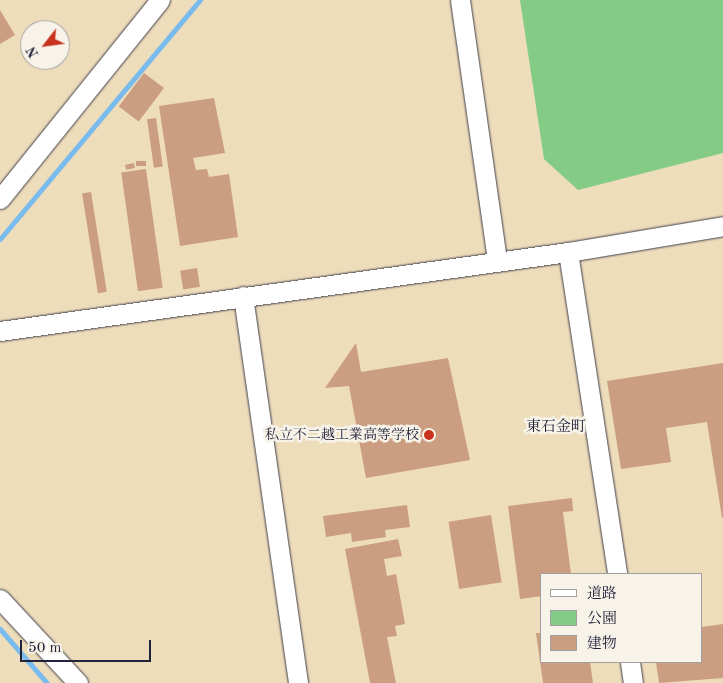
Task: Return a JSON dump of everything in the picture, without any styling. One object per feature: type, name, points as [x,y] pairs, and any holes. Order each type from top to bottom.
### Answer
[{"type":"street","points":[[0,199],[160,0]]},
{"type":"street","points":[[460,0],[497,261]]},
{"type":"street","points":[[0,331],[568,252],[723,226]]},
{"type":"street","points":[[568,252],[617,573]]},
{"type":"street","points":[[243,296],[298,683]]},
{"type":"street","points":[[0,599],[78,683]]},
{"type":"street","points":[[630,663],[633,683]]},
{"type":"green space","points":[[520,0],[723,0],[723,153],[578,190],[544,159]]},
{"type":"building","points":[[0,10],[15,35],[0,44]]},
{"type":"building","points":[[144,73],[164,88],[139,122],[119,107]]},
{"type":"building","points":[[214,98],[225,153],[193,158],[196,170],[207,169],[209,177],[229,174],[238,237],[180,246],[159,106]]},
{"type":"building","points":[[156,118],[163,167],[154,168],[147,119]]},
{"type":"building","points":[[136,161],[146,161],[146,166],[136,166]]},
{"type":"building","points":[[134,163],[135,168],[126,170],[125,165]]},
{"type":"building","points":[[146,169],[163,288],[138,291],[121,172]]},
{"type":"building","points":[[91,192],[107,292],[98,293],[82,193]]},
{"type":"building","points":[[197,268],[200,287],[183,289],[180,271]]},
{"type":"building","points":[[356,343],[361,372],[448,358],[470,460],[366,478],[349,386],[325,388]]},
{"type":"building","points":[[723,363],[722,518],[707,422],[666,428],[671,462],[621,469],[607,381]]},
{"type":"building","points":[[572,498],[573,511],[563,512],[571,573],[540,573],[540,596],[520,599],[508,506]]},
{"type":"building","points":[[407,505],[410,527],[385,530],[386,537],[352,542],[351,533],[326,537],[323,516]]},
{"type":"building","points":[[491,515],[502,582],[459,589],[449,522]]},
{"type":"building","points":[[398,539],[402,556],[384,559],[387,576],[396,574],[405,624],[395,626],[397,636],[387,637],[396,683],[370,683],[345,549]]},
{"type":"building","points":[[723,624],[723,678],[659,683],[656,663],[703,663],[703,627]]},
{"type":"building","points":[[536,633],[540,633],[540,662]]},
{"type":"building","points":[[540,663],[590,663],[593,683],[543,683]]},
{"type":"waterway","points":[[0,239],[200,0]]},
{"type":"waterway","points":[[0,629],[47,683]]},
{"type":"place","name":"私立不二越工業高等学校","points":[[429,435]]},
{"type":"district","name":"東石金町","points":[[556,428]]}]
